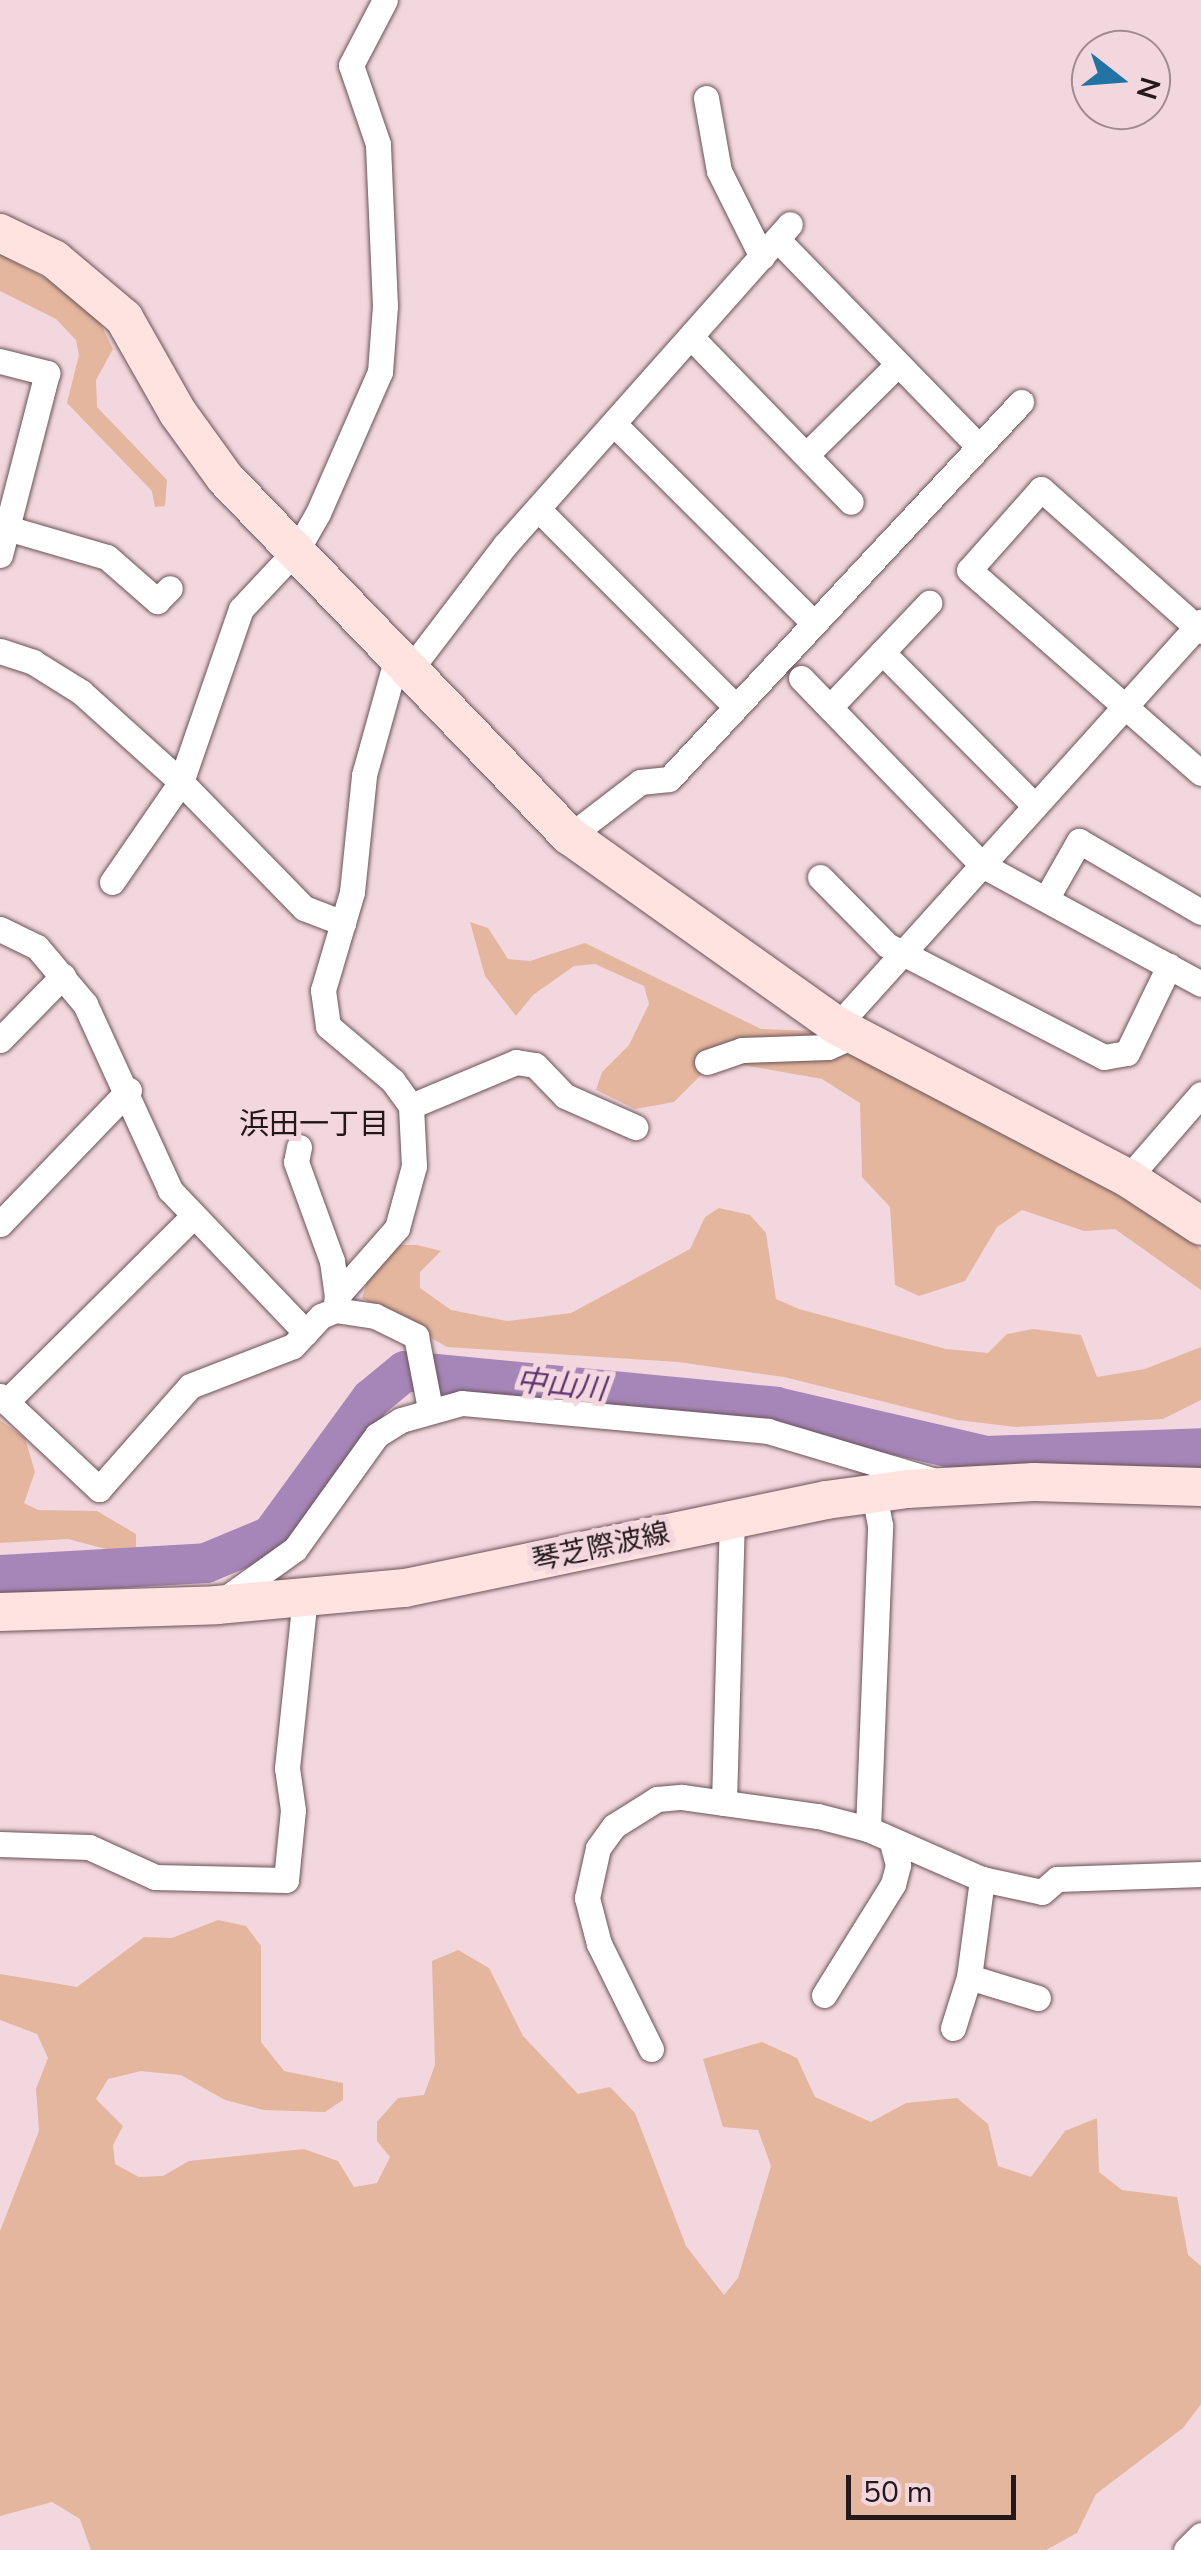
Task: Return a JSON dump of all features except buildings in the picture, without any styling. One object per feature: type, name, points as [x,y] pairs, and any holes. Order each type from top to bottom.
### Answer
[{"type":"street","points":[[112,882],[181,782],[241,609],[298,548],[380,372],[386,306],[378,144],[351,65],[385,0]]},
{"type":"street","points":[[706,98],[719,171],[776,240],[978,446]]},
{"type":"street","points":[[0,233],[54,259],[124,318],[206,454],[570,836],[846,1030],[1128,1178],[1201,1226]]},
{"type":"street","points":[[192,1218],[3,1399],[99,1489],[190,1386],[293,1346],[382,1248],[404,1210],[414,1166],[411,1106],[394,1081],[328,1026],[325,978],[343,923],[364,776],[405,660],[776,240]]},
{"type":"street","points":[[692,338],[810,452],[851,502]]},
{"type":"street","points":[[0,361],[47,374],[0,555]]},
{"type":"street","points":[[810,452],[898,364]]},
{"type":"street","points":[[570,836],[640,782],[669,779],[1022,402]]},
{"type":"street","points":[[615,424],[813,622]]},
{"type":"street","points":[[706,1062],[742,1050],[828,1046],[846,1030],[904,951],[1124,708],[1200,627],[1040,488],[969,570],[1124,708],[1201,773]]},
{"type":"street","points":[[538,508],[736,706]]},
{"type":"street","points":[[7,528],[107,557],[157,602],[170,588]]},
{"type":"street","points":[[830,706],[929,603]]},
{"type":"street","points":[[0,651],[58,676],[181,782],[304,908],[343,923]]},
{"type":"street","points":[[882,652],[1035,806]]},
{"type":"street","points":[[801,678],[982,865],[1169,966],[1199,976]]},
{"type":"street","points":[[1046,899],[1079,842],[1201,912]]},
{"type":"street","points":[[820,877],[887,946],[904,951],[1104,1057],[1128,1052],[1169,966]]},
{"type":"street","points":[[0,929],[37,946],[86,1004],[129,1090],[170,1190],[192,1218],[306,1333]]},
{"type":"street","points":[[0,1040],[63,976]]},
{"type":"street","points":[[411,1106],[516,1062],[535,1065],[565,1096],[635,1127]]},
{"type":"street","points":[[0,1224],[129,1090]]},
{"type":"street","points":[[1128,1178],[1201,1094]]},
{"type":"street","points":[[299,1147],[296,1162],[336,1303]]},
{"type":"street","points":[[336,1303],[416,1336],[424,1357],[429,1398]]},
{"type":"street","points":[[217,1605],[296,1549],[377,1434],[429,1398],[713,1422],[815,1441],[950,1486]]},
{"type":"street","name":"琴芝際波線","points":[[0,1612],[217,1605],[421,1584],[874,1493],[950,1486],[1201,1487]]},
{"type":"street","points":[[868,1829],[880,1525],[874,1493]]},
{"type":"street","points":[[724,1803],[732,1520]]},
{"type":"street","points":[[0,1844],[89,1846],[155,1877],[286,1880],[293,1810],[287,1768],[305,1598]]},
{"type":"street","points":[[651,2049],[592,1922],[588,1872],[598,1848],[633,1812],[682,1797],[790,1810],[868,1829],[892,1844],[982,1878],[1042,1892],[1057,1878],[1201,1874]]},
{"type":"street","points":[[824,1995],[893,1884],[898,1865],[892,1844]]},
{"type":"street","points":[[953,2028],[970,1977],[982,1878]]},
{"type":"street","points":[[970,1977],[1038,1998]]},
{"type":"street","points":[[1186,2550],[1201,2535]]},
{"type":"shaded area","points":[[0,254],[61,287],[99,320],[113,349],[96,380],[97,407],[167,480],[165,506],[155,507],[152,491],[67,403],[79,355],[76,340],[56,319],[0,291]]},
{"type":"shaded area","points":[[470,922],[488,928],[508,959],[530,961],[585,943],[761,1029],[815,1031],[831,1054],[870,1054],[1113,1183],[1193,1241],[1201,1251],[1201,1290],[1115,1229],[1084,1231],[1022,1210],[997,1227],[965,1281],[919,1296],[895,1285],[890,1207],[862,1177],[860,1103],[822,1079],[732,1063],[700,1076],[674,1102],[635,1109],[596,1090],[602,1072],[629,1045],[649,1004],[644,986],[595,964],[574,966],[533,995],[516,1016],[485,976]]},
{"type":"shaded area","points":[[719,1208],[750,1215],[766,1233],[776,1299],[799,1309],[946,1349],[988,1353],[1007,1334],[1033,1329],[1081,1335],[1097,1377],[1145,1369],[1201,1347],[1201,1400],[1163,1419],[1016,1427],[957,1420],[784,1377],[678,1362],[447,1347],[362,1298],[369,1276],[399,1245],[417,1245],[441,1251],[420,1272],[420,1288],[451,1310],[507,1321],[571,1313],[690,1249],[705,1217]]},
{"type":"shaded area","points":[[0,1420],[25,1438],[35,1472],[24,1503],[38,1510],[97,1511],[136,1534],[136,1551],[125,1554],[68,1539],[0,1543]]},
{"type":"shaded area","points":[[218,1920],[246,1926],[261,1946],[261,2042],[284,2071],[343,2083],[343,2100],[325,2112],[264,2110],[225,2100],[181,2075],[141,2071],[108,2079],[96,2099],[123,2126],[113,2145],[115,2164],[139,2177],[163,2176],[189,2161],[304,2149],[338,2161],[354,2187],[377,2183],[390,2157],[377,2141],[377,2122],[398,2098],[424,2095],[435,2065],[432,1961],[458,1950],[489,1968],[523,2036],[578,2094],[610,2087],[635,2113],[686,2246],[724,2295],[738,2278],[771,2166],[758,2130],[723,2127],[703,2059],[762,2042],[797,2058],[815,2097],[871,2122],[906,2103],[957,2098],[988,2124],[998,2166],[1031,2177],[1065,2131],[1097,2118],[1099,2172],[1122,2190],[1177,2197],[1188,2255],[1201,2266],[1201,2404],[1183,2428],[1096,2494],[1077,2533],[1046,2550],[91,2550],[80,2519],[52,2502],[0,2516],[0,2231],[39,2131],[36,2089],[48,2058],[37,2034],[0,2020],[0,1974],[77,1987],[144,1937],[172,1938]]},
{"type":"waterway","name":"中山川","points":[[0,1575],[206,1563],[271,1536],[371,1399],[405,1371],[776,1407],[987,1456],[1201,1448]]},
{"type":"district","name":"浜田一丁目","points":[[314,1125]]}]
